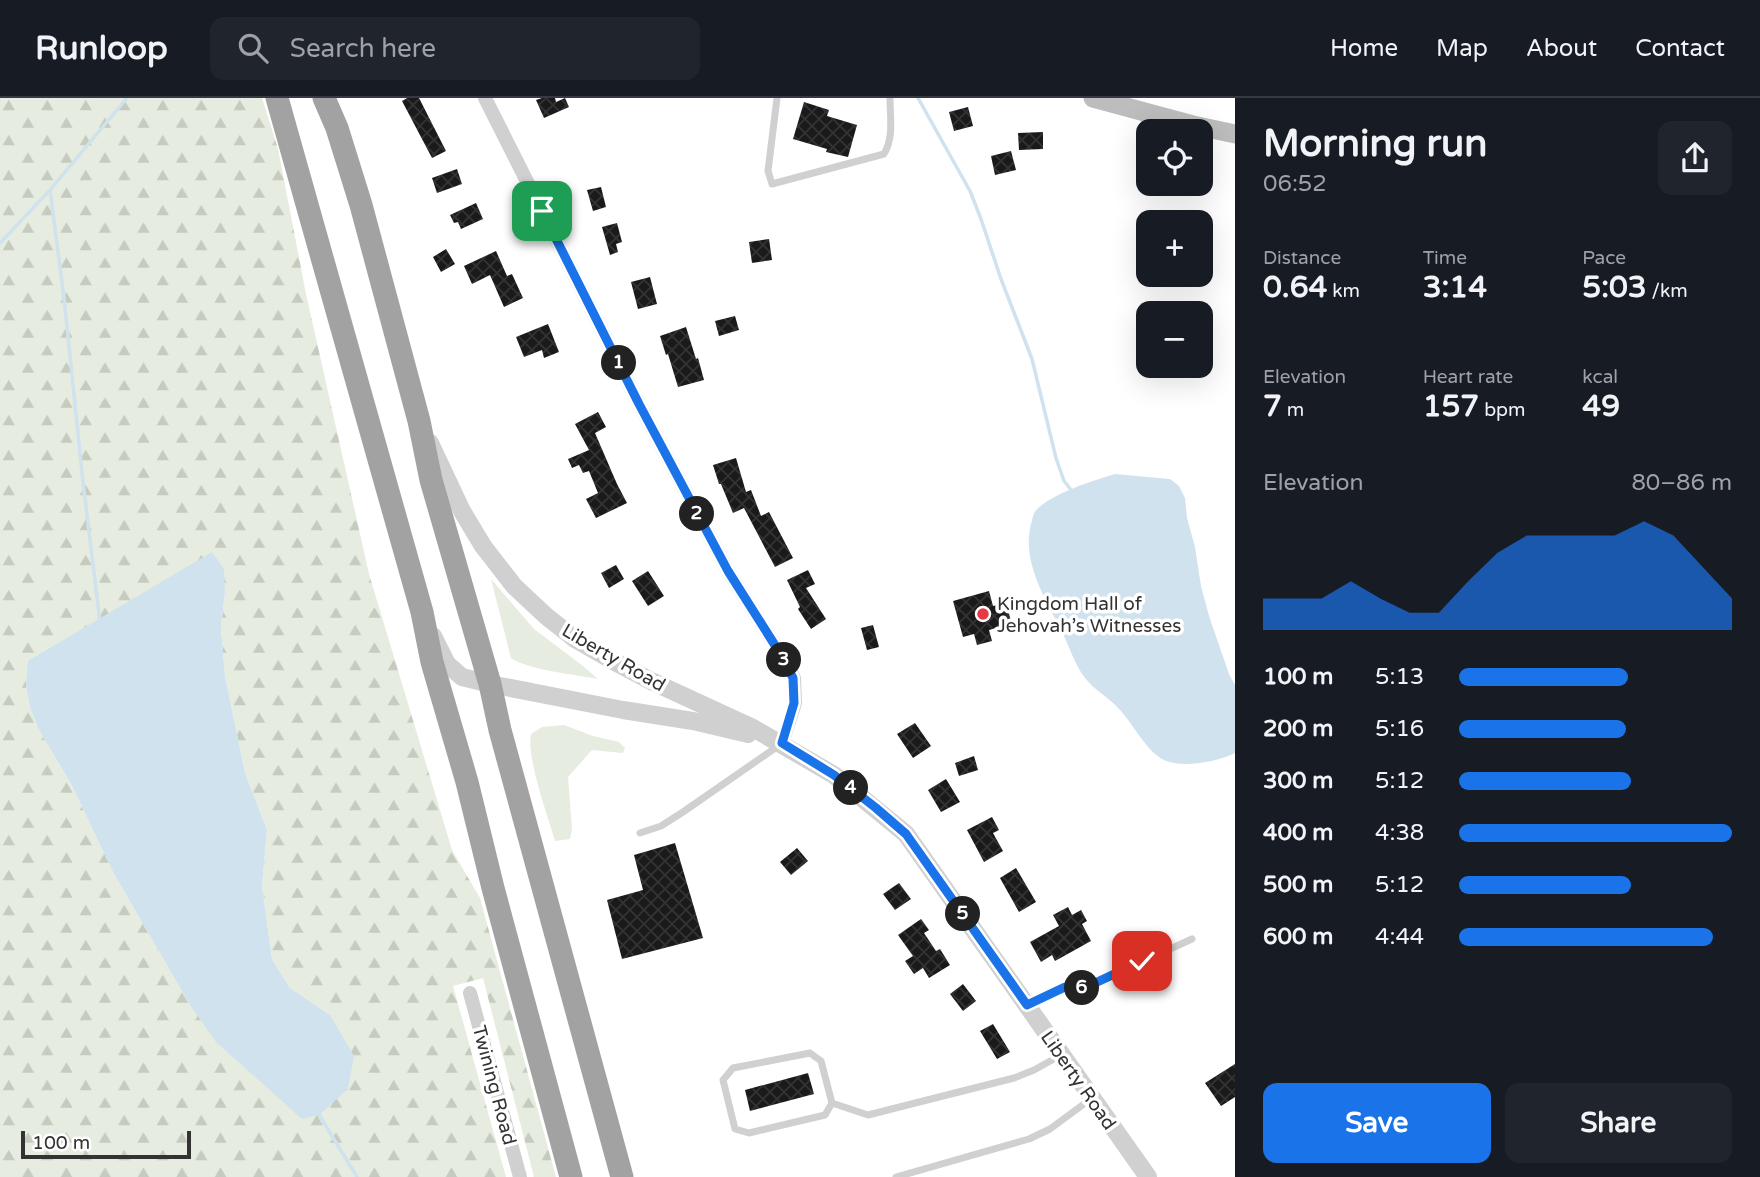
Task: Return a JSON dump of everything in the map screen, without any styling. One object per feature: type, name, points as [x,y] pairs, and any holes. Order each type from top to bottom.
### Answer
[{"type":"highway","points":[[277,98],[422,611],[432,662],[467,782],[571,1177]]},
{"type":"highway","points":[[324,98],[337,128],[361,205],[419,421],[432,480],[622,1177]]},
{"type":"main road","points":[[1093,98],[1235,134]]},
{"type":"street","points":[[485,98],[639,404],[728,571],[793,678],[794,703],[782,743]]},
{"type":"street","name":"Liberty Road","points":[[419,421],[462,511],[483,546],[514,586],[546,616],[575,639],[615,662],[782,743],[834,775],[906,834],[1148,1177]]},
{"type":"street","name":"Liberty Road","points":[[422,611],[447,664],[462,677],[623,710],[693,721],[782,743]]},
{"type":"street","name":"Twining Road","points":[[470,993],[520,1177]]},
{"type":"lane","points":[[777,98],[768,171],[772,184],[884,154],[891,132],[890,98]]},
{"type":"lane","points":[[640,833],[661,826],[782,743]]},
{"type":"lane","points":[[1027,1005],[1065,987],[1079,989],[1093,984],[1192,939]]},
{"type":"lane","points":[[810,1053],[821,1061],[832,1103],[825,1115],[748,1133],[735,1129],[723,1080],[733,1068],[810,1053]]},
{"type":"lane","points":[[832,1103],[868,1115],[1014,1078],[1062,1055]]},
{"type":"lane","points":[[895,1177],[1029,1139],[1050,1129],[1092,1098]]},
{"type":"green space","points":[[0,98],[262,98],[278,149],[306,294],[369,574],[452,850],[480,898],[556,1177],[534,1177],[483,978],[453,986],[506,1177],[0,1177]],"holes":[[[225,592],[221,627],[225,676],[245,773],[267,830],[262,886],[272,959],[290,988],[330,1015],[190,1005],[114,874],[71,784],[39,730],[30,708],[26,686],[29,661]]]},
{"type":"green space","points":[[491,579],[534,629],[598,679],[541,669],[511,658]]},
{"type":"green space","points":[[564,725],[619,742],[625,748],[623,753],[592,750],[568,777],[572,829],[570,839],[555,841],[530,744],[531,734],[542,727]]},
{"type":"water","points":[[1115,474],[1170,479],[1179,486],[1185,498],[1209,616],[1235,685],[1235,753],[1188,764],[1162,759],[1144,743],[1120,710],[1081,673],[1043,595],[1030,553],[1029,539],[1034,513],[1040,506],[1060,494]]},
{"type":"water","points":[[212,552],[224,569],[225,592],[221,627],[225,676],[245,773],[267,830],[262,886],[272,959],[290,988],[330,1015],[354,1056],[348,1089],[319,1115],[302,1119],[216,1042],[190,1005],[114,874],[71,784],[39,730],[30,708],[26,686],[28,661]]},
{"type":"building","points":[[419,98],[446,151],[432,158],[402,101]]},
{"type":"building","points":[[555,98],[556,102],[565,98],[569,107],[544,118],[536,100]]},
{"type":"building","points":[[804,102],[829,110],[827,116],[857,125],[848,157],[793,139]]},
{"type":"building","points":[[968,107],[973,126],[954,131],[949,112]]},
{"type":"building","points":[[1043,132],[1043,149],[1019,150],[1018,133]]},
{"type":"building","points":[[1011,151],[1016,170],[995,175],[991,156]]},
{"type":"building","points":[[457,169],[462,184],[437,193],[432,178]]},
{"type":"building","points":[[601,187],[606,207],[593,211],[587,190]]},
{"type":"building","points":[[476,203],[483,219],[461,229],[450,215]]},
{"type":"building","points":[[617,223],[622,242],[616,244],[618,252],[610,255],[602,227]]},
{"type":"building","points":[[769,239],[772,260],[752,263],[749,242]]},
{"type":"building","points":[[446,249],[455,264],[441,272],[433,257]]},
{"type":"building","points":[[496,251],[507,276],[512,274],[523,298],[504,307],[490,275],[472,284],[464,266]]},
{"type":"building","points":[[650,277],[657,304],[638,309],[631,282]]},
{"type":"building","points":[[735,316],[739,330],[719,336],[715,321]]},
{"type":"building","points":[[548,324],[559,352],[544,358],[542,350],[524,357],[516,337]]},
{"type":"building","points":[[686,327],[704,380],[678,387],[660,336]]},
{"type":"building","points":[[598,412],[606,427],[595,433],[627,503],[596,518],[586,499],[598,493],[589,471],[583,473],[579,465],[572,468],[568,459],[589,450],[575,424]]},
{"type":"building","points":[[736,458],[746,492],[751,490],[761,516],[769,512],[793,558],[775,567],[744,508],[733,513],[719,484],[713,465]]},
{"type":"building","points":[[616,565],[624,579],[609,588],[601,573]]},
{"type":"building","points":[[808,570],[815,584],[806,588],[826,619],[811,629],[798,609],[800,607],[787,580]]},
{"type":"building","points":[[648,571],[664,596],[648,606],[632,581]]},
{"type":"building","name":"Kingdom Hall of Jehovah’s Witnesses","points":[[989,591],[993,606],[1006,603],[1011,621],[989,630],[992,641],[977,645],[974,634],[963,637],[953,601]]},
{"type":"building","points":[[873,625],[879,647],[867,650],[861,628]]},
{"type":"building","points":[[915,723],[931,746],[913,758],[897,734]]},
{"type":"building","points":[[974,756],[978,770],[959,776],[955,763]]},
{"type":"building","points":[[946,779],[960,802],[941,812],[928,790]]},
{"type":"building","points":[[992,817],[999,830],[993,833],[1003,851],[984,862],[967,830]]},
{"type":"building","points":[[675,843],[703,938],[622,959],[607,900],[643,890],[634,855]]},
{"type":"building","points":[[797,848],[808,861],[791,875],[780,862]]},
{"type":"building","points":[[1016,868],[1036,902],[1019,912],[1000,878]]},
{"type":"building","points":[[899,883],[911,899],[895,910],[883,894]]},
{"type":"building","points":[[1068,907],[1072,915],[1081,910],[1087,921],[1082,924],[1091,941],[1055,961],[1052,955],[1041,962],[1030,942],[1059,926],[1053,915]]},
{"type":"building","points":[[921,919],[929,930],[924,933],[936,951],[940,949],[950,965],[929,978],[923,968],[914,974],[905,961],[913,956],[898,935]]},
{"type":"building","points":[[963,984],[976,1001],[963,1011],[950,994]]},
{"type":"building","points":[[993,1024],[1010,1052],[997,1059],[980,1031]]},
{"type":"building","points":[[1235,1064],[1235,1097],[1221,1106],[1205,1083]]},
{"type":"building","points":[[808,1073],[814,1094],[750,1111],[745,1090]]},
{"type":"waterway","points":[[0,243],[50,190],[127,98]]},
{"type":"waterway","points":[[918,98],[970,191],[981,219],[1032,359],[1056,458],[1064,481],[1072,491]]},
{"type":"waterway","points":[[50,190],[100,622]]},
{"type":"waterway","points":[[318,1113],[357,1177]]},
{"type":"place","name":"Kingdom Hall of Jehovah’s Witnesses","points":[[983,614]]},
{"type":"route","points":[[542,211],[639,404],[728,571],[793,678],[794,703],[782,743],[834,775],[906,834],[1027,1005],[1065,987],[1079,989],[1093,984],[1142,961]]}]
